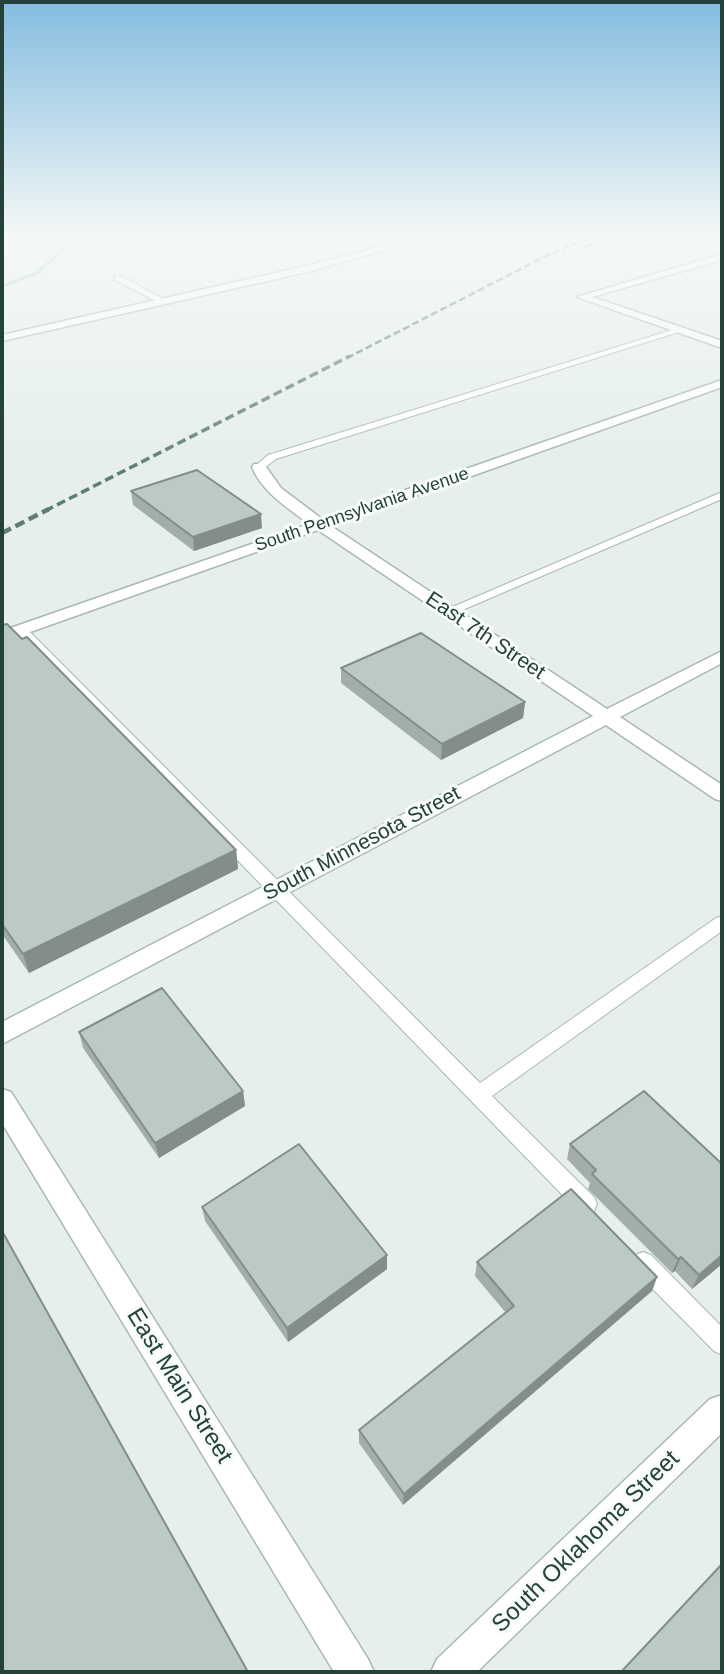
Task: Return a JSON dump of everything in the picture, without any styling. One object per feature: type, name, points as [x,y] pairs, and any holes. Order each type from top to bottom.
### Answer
[{"type":"street","points":[[2,338],[106,314]]},
{"type":"street","points":[[635,314],[722,345]]},
{"type":"street","name":"South Pennsylvania Avenue","points":[[2,637],[722,383]]},
{"type":"street","name":"East 7th Street","points":[[259,467],[260,475],[320,525],[722,794]]},
{"type":"street","name":"South Minnesota Street","points":[[2,1034],[722,656]]},
{"type":"street","name":"East Main Street","points":[[2,1100],[355,1672]]},
{"type":"street","name":"South Oklahoma Street","points":[[450,1672],[722,1411]]},
{"type":"lane","points":[[259,467],[272,457],[681,330]]},
{"type":"lane","points":[[449,611],[722,495]]},
{"type":"lane","points":[[21,630],[595,1214]]},
{"type":"lane","points":[[478,1095],[722,922]]},
{"type":"lane","points":[[634,1254],[722,1343]]},
{"type":"building","points":[[197,470],[261,514],[193,537],[131,491]]},
{"type":"building","points":[[7,624],[22,639],[27,637],[236,850],[23,954],[2,924],[2,625]]},
{"type":"building","points":[[421,633],[525,702],[442,744],[341,668]]},
{"type":"building","points":[[162,988],[243,1091],[155,1143],[79,1032]]},
{"type":"building","points":[[644,1091],[722,1164],[722,1255],[699,1275],[681,1257],[678,1259],[592,1174],[596,1170],[570,1144]]},
{"type":"building","points":[[299,1144],[387,1255],[287,1328],[202,1207]]},
{"type":"building","points":[[571,1189],[657,1277],[404,1494],[359,1430],[514,1306],[477,1262]]},
{"type":"building","points":[[2,1231],[248,1672],[2,1672]]},
{"type":"building","points":[[722,1564],[722,1672],[621,1672]]},
{"type":"railway","points":[[347,358],[433,314]]},
{"type":"railway","points":[[45,511],[350,356]]},
{"type":"railway","points":[[2,533],[49,509]]}]
